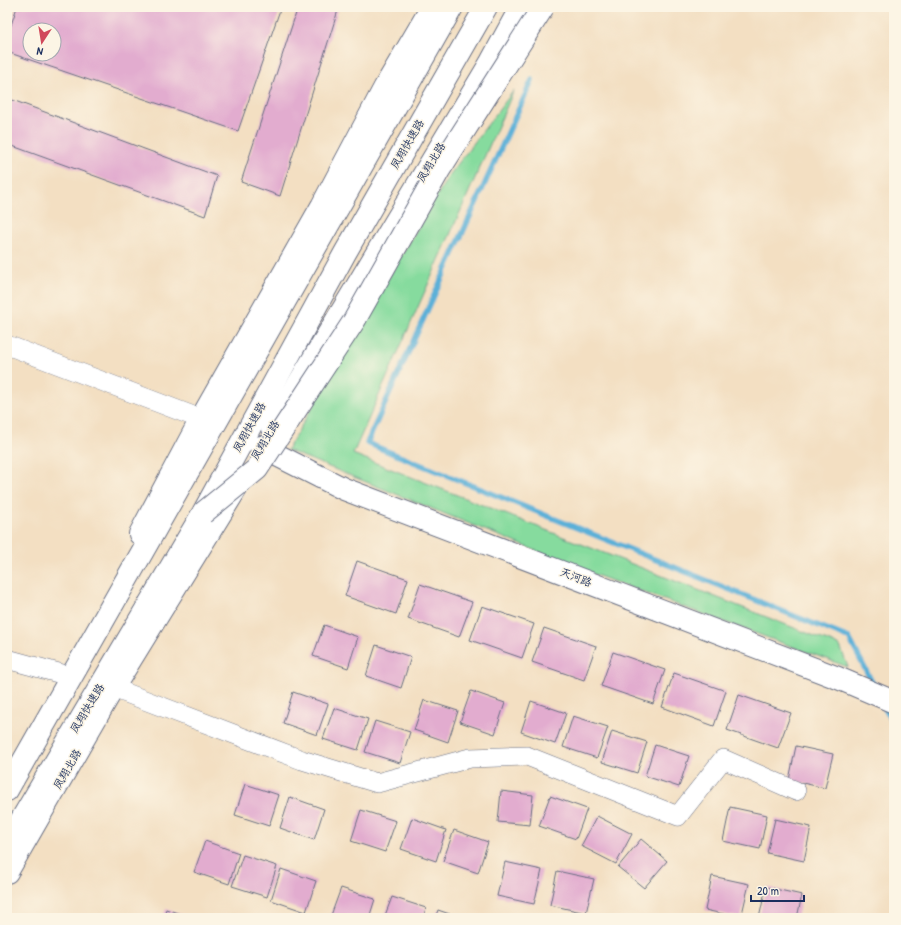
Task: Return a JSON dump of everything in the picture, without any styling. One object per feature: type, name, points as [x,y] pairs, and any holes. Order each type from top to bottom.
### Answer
[{"type":"main road","points":[[7,768],[62,674],[145,526],[201,419],[322,206],[385,87],[432,7]]},
{"type":"main road","points":[[7,790],[452,7]]},
{"type":"main road","name":"凤翔快速路","points":[[7,844],[203,513],[345,253],[486,7]]},
{"type":"main road","name":"凤翔北路","points":[[7,872],[113,688],[261,447],[486,70],[521,7]]},
{"type":"main road","points":[[203,513],[257,469],[354,321],[439,170],[543,7]]},
{"type":"main road","name":"天河路","points":[[261,447],[344,489],[838,678],[894,702]]},
{"type":"street","points":[[7,345],[201,419]]},
{"type":"street","points":[[7,658],[62,674]]},
{"type":"street","points":[[113,688],[302,760],[377,783],[470,758],[527,756],[678,816],[724,759],[796,791]]},
{"type":"green space","points":[[514,90],[353,454],[840,646],[848,667],[596,575],[287,450],[448,177]]},
{"type":"building","points":[[17,7],[281,7],[238,131],[36,62],[62,62],[62,22],[22,22],[22,57],[7,52],[7,37]]},
{"type":"building","points":[[298,7],[339,7],[280,196],[241,182]]},
{"type":"building","points":[[7,98],[217,176],[205,216],[7,144]]},
{"type":"building","points":[[357,561],[408,579],[396,614],[345,596]]},
{"type":"building","points":[[420,584],[472,602],[459,637],[408,619]]},
{"type":"building","points":[[482,606],[534,624],[522,658],[470,640]]},
{"type":"building","points":[[324,625],[358,637],[348,668],[313,656]]},
{"type":"building","points":[[544,628],[596,646],[584,680],[532,662]]},
{"type":"building","points":[[376,645],[411,657],[401,688],[366,676]]},
{"type":"building","points":[[613,652],[665,670],[653,704],[601,686]]},
{"type":"building","points":[[674,673],[726,691],[714,726],[662,707]]},
{"type":"building","points":[[471,691],[505,703],[495,734],[460,722]]},
{"type":"building","points":[[293,692],[328,704],[317,735],[283,723]]},
{"type":"building","points":[[739,695],[791,713],[778,748],[727,730]]},
{"type":"building","points":[[424,700],[458,711],[448,742],[414,730]]},
{"type":"building","points":[[531,701],[566,713],[555,744],[521,732]]},
{"type":"building","points":[[334,708],[368,719],[358,750],[323,739]]},
{"type":"building","points":[[573,716],[608,727],[597,758],[563,747]]},
{"type":"building","points":[[375,721],[410,732],[400,763],[365,752]]},
{"type":"building","points":[[612,731],[647,742],[637,773],[602,762]]},
{"type":"building","points":[[655,745],[689,756],[679,787],[645,776]]},
{"type":"building","points":[[796,746],[833,754],[825,788],[789,780]]},
{"type":"building","points":[[245,784],[279,795],[269,826],[235,815]]},
{"type":"building","points":[[501,791],[533,795],[530,825],[498,822]]},
{"type":"building","points":[[550,796],[587,809],[576,839],[539,826]]},
{"type":"building","points":[[290,797],[324,809],[314,840],[280,828]]},
{"type":"building","points":[[730,807],[767,815],[760,849],[723,841]]},
{"type":"building","points":[[361,810],[396,821],[385,852],[351,841]]},
{"type":"building","points":[[597,816],[632,834],[616,864],[581,846]]},
{"type":"building","points":[[412,818],[446,830],[436,861],[401,849]]},
{"type":"building","points":[[775,819],[811,827],[804,861],[767,853]]},
{"type":"building","points":[[454,830],[488,842],[478,873],[443,861]]},
{"type":"building","points":[[641,839],[667,861],[644,888],[618,867]]},
{"type":"building","points":[[205,841],[239,853],[229,884],[194,872]]},
{"type":"building","points":[[243,855],[277,866],[267,897],[232,886]]},
{"type":"building","points":[[505,862],[542,870],[534,904],[497,896]]},
{"type":"building","points":[[281,869],[316,881],[306,912],[271,900]]},
{"type":"building","points":[[557,871],[594,879],[586,913],[550,905]]},
{"type":"building","points":[[712,876],[749,884],[741,918],[705,910]]},
{"type":"building","points":[[766,887],[802,895],[797,918],[759,918]]},
{"type":"building","points":[[341,888],[375,899],[369,918],[330,918]]},
{"type":"building","points":[[392,897],[426,908],[423,918],[384,918]]},
{"type":"building","points":[[166,909],[192,918],[163,918]]},
{"type":"building","points":[[438,910],[461,918],[435,918]]},
{"type":"waterway","points":[[532,80],[367,443],[849,638],[874,686]]},
{"type":"waterway","points":[[883,704],[890,718],[894,720]]}]
